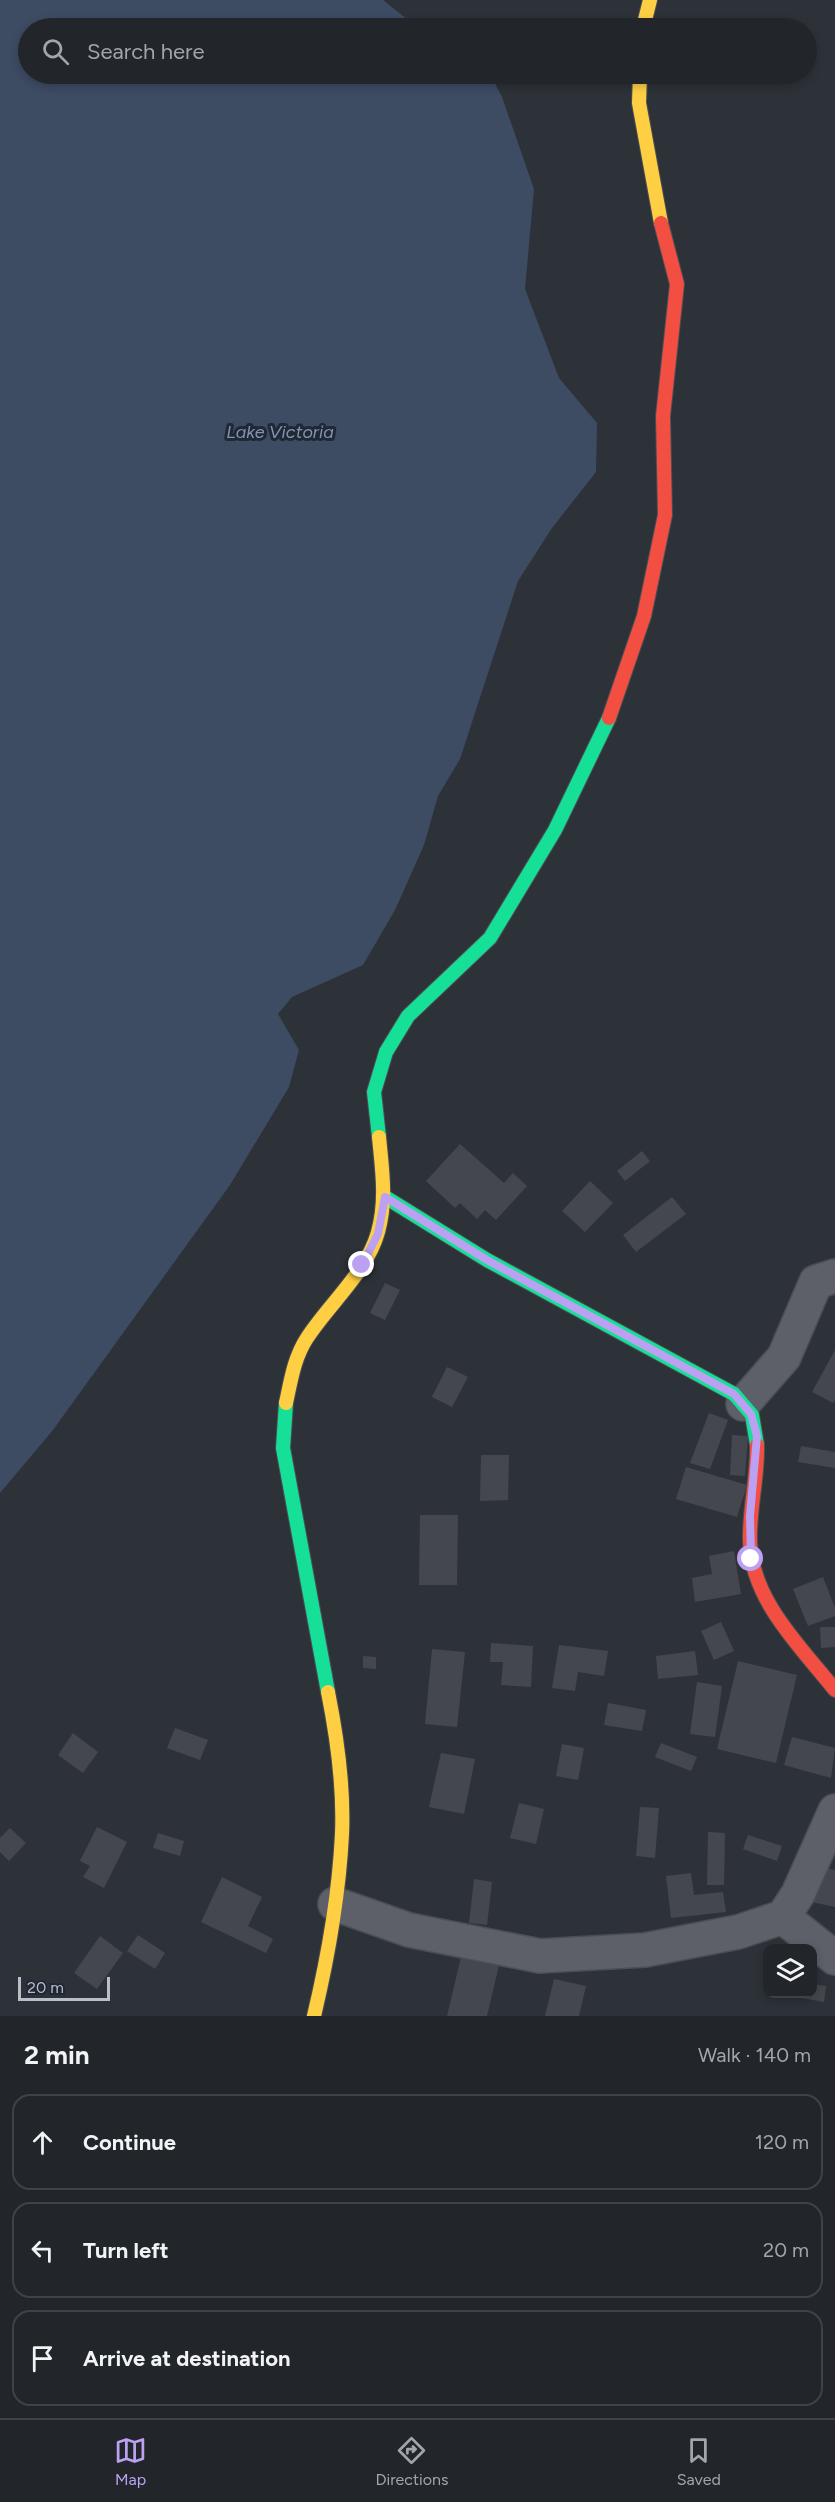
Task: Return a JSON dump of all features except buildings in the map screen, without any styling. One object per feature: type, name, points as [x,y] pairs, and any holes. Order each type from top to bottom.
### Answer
[{"type":"main road","points":[[646,18],[650,0]]},
{"type":"main road","points":[[314,2016],[327,1962],[342,1833],[338,1762],[330,1700],[283,1448],[283,1418],[294,1364],[306,1339],[362,1265],[378,1234],[385,1197],[374,1092],[386,1052],[408,1016],[490,938],[555,830],[605,730],[644,616],[665,515],[663,416],[677,284],[659,217],[639,103],[640,84]]},
{"type":"main road","points":[[385,1197],[487,1260],[734,1394],[751,1414],[757,1436],[750,1516],[751,1559],[762,1594],[835,1690]]},
{"type":"street","points":[[743,1404],[784,1357],[816,1282],[835,1276]]},
{"type":"street","points":[[335,1904],[409,1930],[540,1956],[645,1950],[738,1932],[783,1917],[798,1894],[835,1811]]},
{"type":"street","points":[[783,1917],[835,1958]]},
{"type":"water","name":"Lake Victoria","points":[[0,0],[383,0],[406,18],[18,18],[18,84],[495,84],[502,97],[534,189],[525,289],[559,378],[597,423],[596,472],[552,528],[518,581],[460,759],[438,796],[424,845],[395,910],[363,965],[292,997],[278,1014],[299,1050],[289,1087],[230,1185],[53,1430],[0,1493]]},
{"type":"traffic: fast","points":[[379,1137],[374,1092],[386,1052],[408,1016],[490,938],[555,830],[609,718]]},
{"type":"traffic: fast","points":[[385,1197],[487,1260],[734,1394],[752,1415],[757,1445]]},
{"type":"traffic: fast","points":[[286,1403],[283,1448],[328,1692]]},
{"type":"traffic: slow","points":[[646,18],[650,0]]},
{"type":"traffic: slow","points":[[640,84],[639,103],[661,223]]},
{"type":"traffic: slow","points":[[286,1403],[299,1353],[307,1338],[357,1274],[373,1247],[381,1220],[383,1196],[379,1137]]},
{"type":"traffic: slow","points":[[314,2016],[332,1926],[342,1834],[339,1763],[328,1692]]},
{"type":"traffic: jam","points":[[609,718],[644,616],[665,515],[663,416],[677,284],[661,223]]},
{"type":"traffic: jam","points":[[757,1445],[750,1541],[759,1583],[780,1622],[835,1690]]},
{"type":"route","points":[[362,1265],[378,1234],[385,1197],[487,1260],[734,1394],[751,1414],[757,1436],[750,1516],[751,1559]]}]
